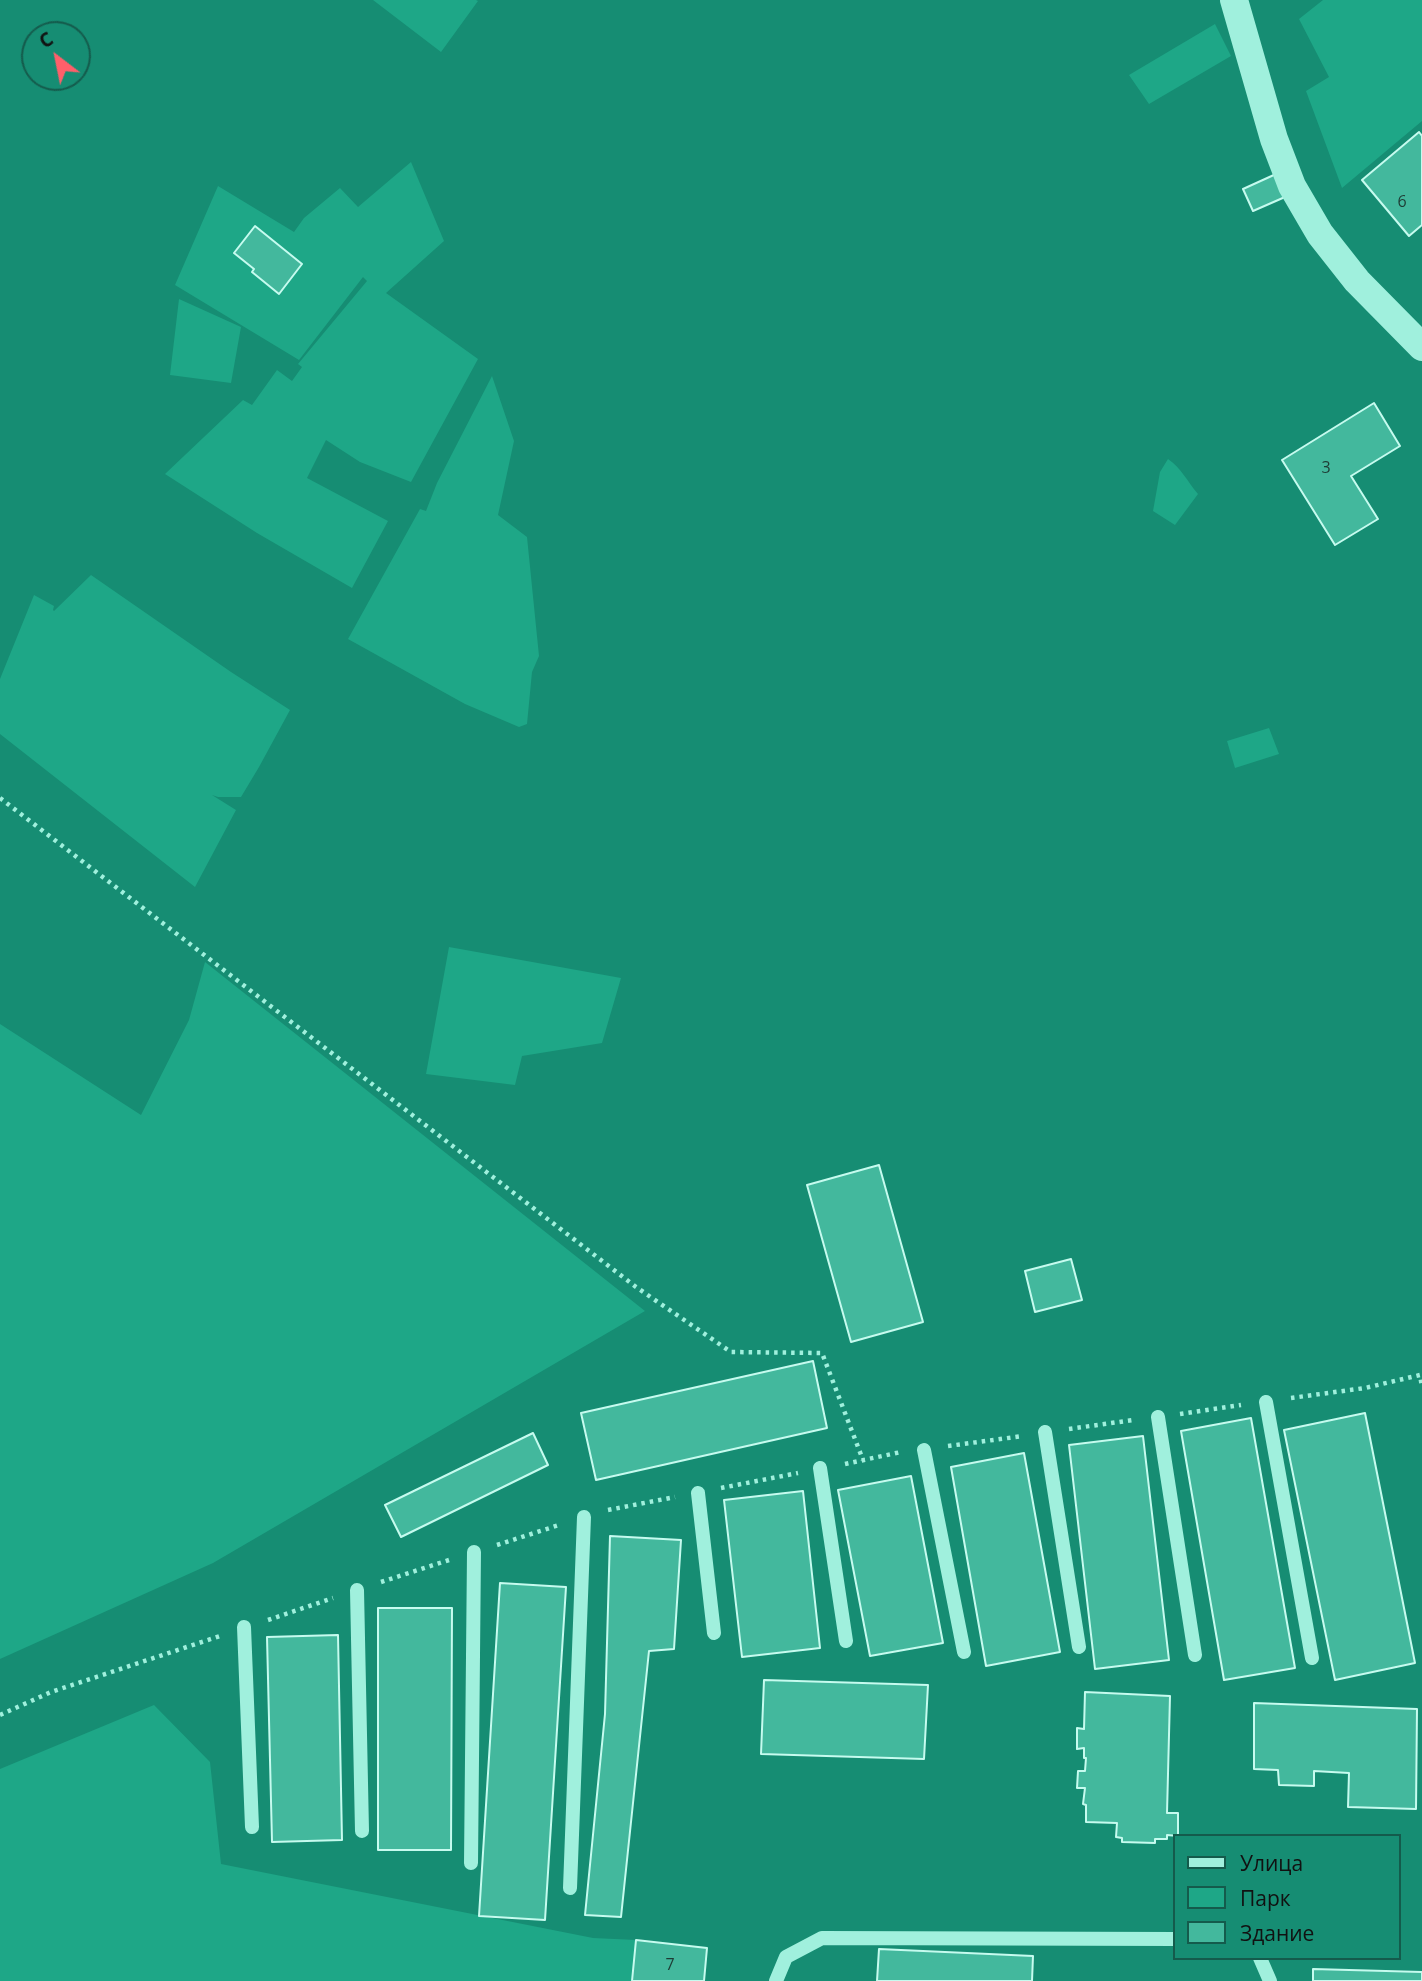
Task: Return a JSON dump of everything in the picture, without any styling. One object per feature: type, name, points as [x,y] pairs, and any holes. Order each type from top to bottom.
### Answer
[{"type":"street","points":[[1234,0],[1275,139],[1292,186],[1320,234],[1357,281],[1422,347]]},
{"type":"lane","points":[[1266,1402],[1312,1658]]},
{"type":"lane","points":[[1158,1417],[1195,1655]]},
{"type":"lane","points":[[1045,1433],[1080,1647]]},
{"type":"lane","points":[[924,1450],[964,1652]]},
{"type":"lane","points":[[820,1468],[846,1641]]},
{"type":"lane","points":[[698,1493],[714,1633]]},
{"type":"lane","points":[[570,1888],[584,1517]]},
{"type":"lane","points":[[471,1863],[474,1552]]},
{"type":"lane","points":[[357,1590],[362,1832]]},
{"type":"lane","points":[[244,1627],[253,1827]]},
{"type":"lane","points":[[776,1981],[786,1958],[822,1938],[1174,1939]]},
{"type":"lane","points":[[1261,1960],[1270,1981]]},
{"type":"path","points":[[0,798],[636,1287],[720,1345],[731,1352],[822,1353],[863,1460]]},
{"type":"green space","points":[[373,0],[476,0],[478,1],[441,52]]},
{"type":"green space","points":[[1323,0],[1422,0],[1422,121],[1342,188],[1306,91],[1329,77],[1299,19]]},
{"type":"green space","points":[[1215,24],[1231,56],[1149,104],[1129,75]]},
{"type":"green space","points":[[411,162],[444,241],[386,293],[478,359],[411,482],[360,462],[326,440],[307,478],[388,521],[352,588],[257,533],[165,474],[243,400],[252,405],[277,370],[292,381],[302,367],[298,364],[367,281],[363,277],[299,360],[175,285],[218,186],[294,232],[304,218],[340,188],[358,207]]},
{"type":"green space","points":[[179,299],[241,327],[231,383],[170,375]]},
{"type":"green space","points":[[492,376],[514,441],[498,515],[527,537],[539,656],[532,672],[527,724],[519,727],[465,704],[348,639],[420,509],[426,511],[437,483]]},
{"type":"green space","points":[[1168,459],[1198,494],[1175,525],[1153,511],[1160,472]]},
{"type":"green space","points":[[91,575],[290,710],[241,797],[212,795],[236,810],[195,887],[0,734],[0,679],[34,595],[54,606],[54,611]]},
{"type":"green space","points":[[1269,728],[1279,754],[1235,768],[1227,741]]},
{"type":"green space","points":[[449,947],[621,978],[602,1043],[522,1056],[515,1085],[426,1074]]},
{"type":"green space","points":[[205,962],[645,1311],[213,1563],[0,1659],[0,1024],[141,1115],[189,1020]]},
{"type":"green space","points":[[154,1705],[210,1762],[221,1864],[593,1938],[636,1940],[632,1981],[0,1981],[0,1769]]},
{"type":"building","points":[[1419,132],[1422,136],[1422,225],[1409,236],[1362,180]]},
{"type":"building","points":[[1276,174],[1285,197],[1253,211],[1243,189]]},
{"type":"building","points":[[255,226],[302,264],[279,294],[234,253]]},
{"type":"building","points":[[1374,403],[1400,446],[1351,476],[1378,519],[1335,545],[1282,460]]},
{"type":"building","points":[[879,1165],[923,1322],[851,1342],[807,1185]]},
{"type":"building","points":[[1071,1259],[1082,1300],[1035,1312],[1025,1271]]},
{"type":"building","points":[[813,1361],[827,1428],[596,1480],[581,1413]]},
{"type":"building","points":[[1365,1413],[1415,1663],[1335,1680],[1284,1430]]},
{"type":"building","points":[[1251,1418],[1295,1668],[1224,1680],[1181,1431]]},
{"type":"building","points":[[533,1433],[548,1465],[401,1537],[385,1505]]},
{"type":"building","points":[[1143,1436],[1169,1660],[1095,1669],[1069,1445]]},
{"type":"building","points":[[1024,1453],[1060,1652],[986,1666],[951,1467]]},
{"type":"building","points":[[911,1476],[943,1643],[870,1656],[838,1490]]},
{"type":"building","points":[[803,1491],[820,1648],[742,1657],[724,1500]]},
{"type":"building","points":[[610,1536],[681,1540],[674,1649],[649,1651],[621,1917],[585,1915],[605,1714]]},
{"type":"building","points":[[500,1583],[566,1587],[545,1920],[479,1916]]},
{"type":"building","points":[[378,1608],[452,1608],[451,1850],[378,1850]]},
{"type":"building","points":[[338,1635],[342,1840],[272,1842],[267,1637]]},
{"type":"building","points":[[764,1680],[928,1685],[924,1759],[761,1754]]},
{"type":"building","points":[[1085,1692],[1170,1696],[1167,1813],[1178,1813],[1178,1834],[1167,1835],[1167,1839],[1155,1839],[1155,1843],[1122,1842],[1122,1838],[1116,1837],[1117,1823],[1086,1822],[1086,1805],[1083,1804],[1085,1788],[1077,1788],[1078,1771],[1085,1771],[1086,1758],[1084,1748],[1077,1749],[1077,1728],[1084,1729]]},
{"type":"building","points":[[1254,1703],[1417,1709],[1416,1809],[1348,1807],[1349,1773],[1314,1771],[1314,1786],[1279,1785],[1278,1770],[1254,1769]]},
{"type":"building","points":[[636,1940],[707,1948],[704,1981],[632,1981]]},
{"type":"building","points":[[879,1949],[1033,1956],[1032,1981],[877,1981]]},
{"type":"building","points":[[1313,1969],[1422,1972],[1422,1981],[1313,1981]]}]
